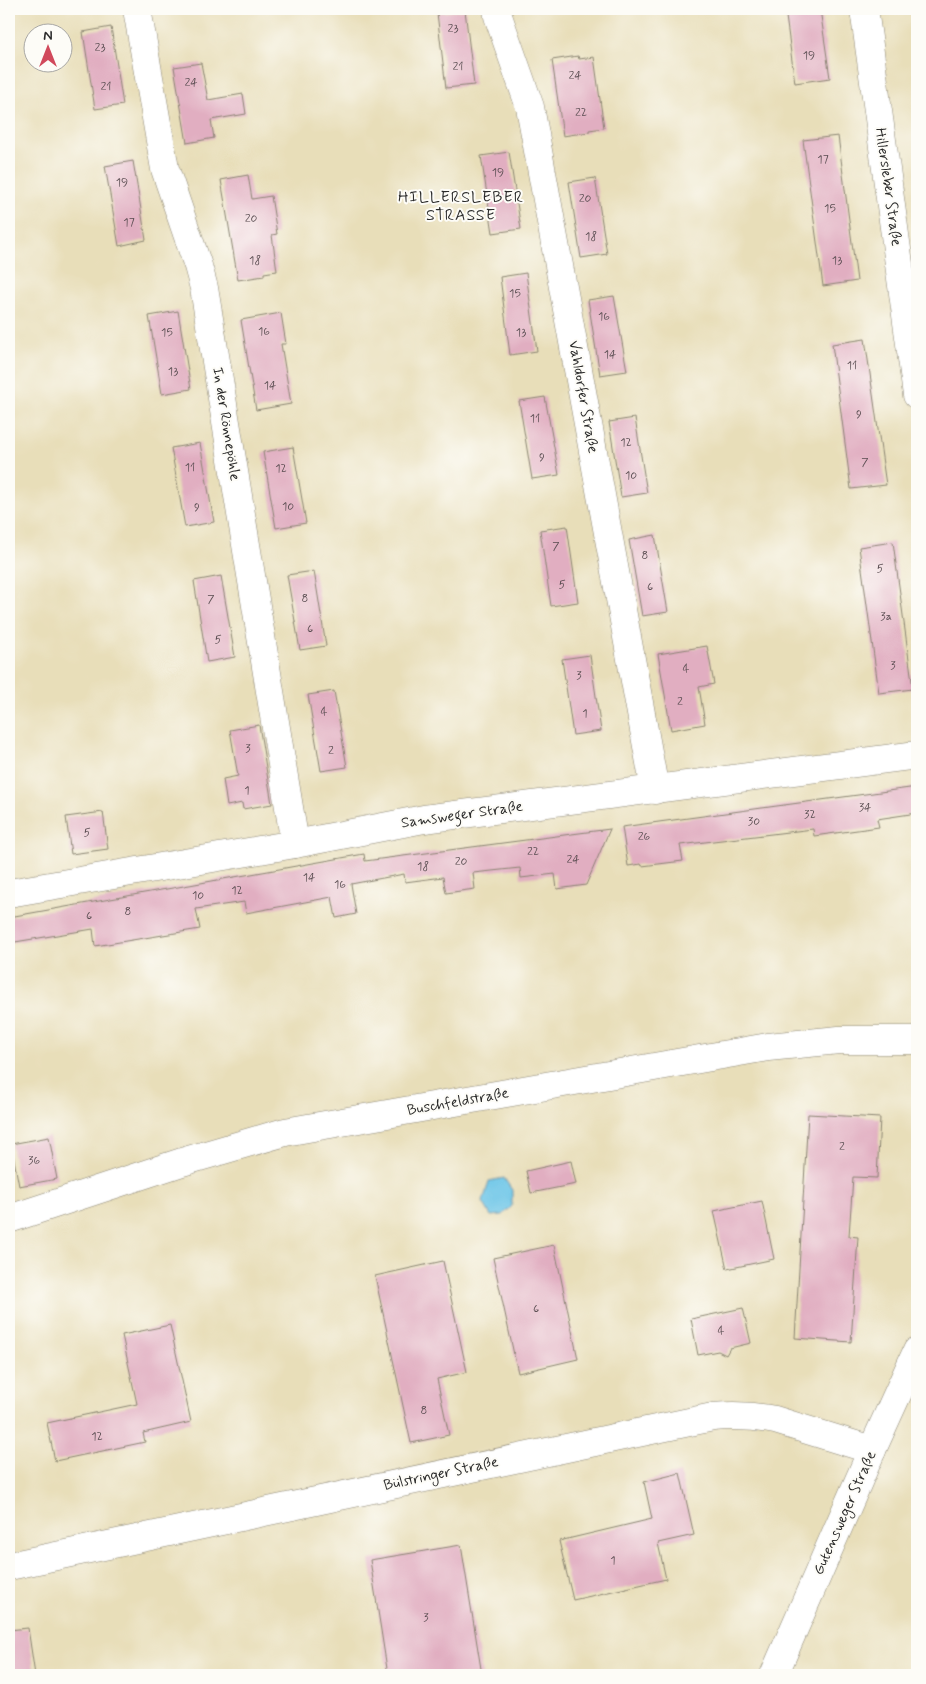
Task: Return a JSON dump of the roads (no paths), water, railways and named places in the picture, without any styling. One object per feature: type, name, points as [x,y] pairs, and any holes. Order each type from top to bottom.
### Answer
[{"type":"street","name":"In der Rönnepöhle","points":[[138,9],[165,169],[204,288],[295,844]]},
{"type":"street","name":"Vahldorfer Straße","points":[[497,9],[530,107],[655,790]]},
{"type":"street","name":"Hillersleber Straße","points":[[864,9],[917,395]]},
{"type":"street","name":"Samsweger Straße","points":[[9,893],[295,844],[424,819],[917,755]]},
{"type":"street","name":"Buschfeldstraße","points":[[9,1219],[182,1162],[285,1132],[768,1047],[839,1040],[917,1040]]},
{"type":"street","name":"Gutensweger Straße","points":[[774,1675],[917,1351]]},
{"type":"street","name":"Bülstringer Straße","points":[[9,1566],[713,1417],[745,1415],[760,1417],[872,1450]]},
{"type":"water","points":[[504,1178],[512,1190],[512,1206],[503,1215],[491,1216],[483,1202],[489,1181]]},
{"type":"district","name":"HILLERSLEBER STRASSE","points":[[461,206]]}]
